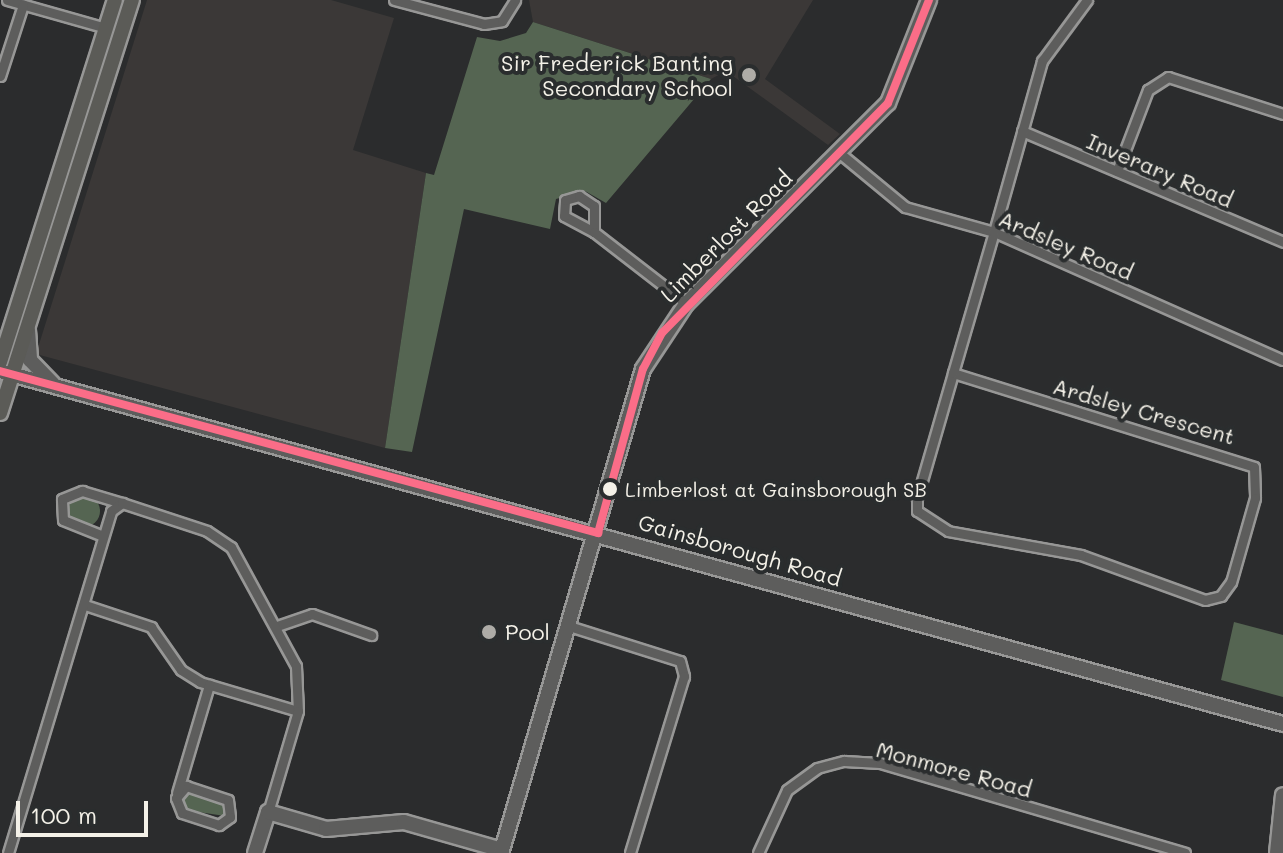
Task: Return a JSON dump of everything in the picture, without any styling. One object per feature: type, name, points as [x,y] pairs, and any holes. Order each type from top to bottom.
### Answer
[{"type":"main road","points":[[0,362],[115,0]]},
{"type":"main road","points":[[0,413],[6,372],[28,325],[132,0]]},
{"type":"main road","name":"Limberlost Road","points":[[507,852],[643,369],[686,303],[842,155],[888,103],[929,0]]},
{"type":"main road","points":[[28,325],[29,358],[53,384]]},
{"type":"main road","name":"Gainsborough Road","points":[[6,372],[1283,724]]},
{"type":"main road","points":[[1277,853],[1283,795]]},
{"type":"main road","points":[[255,853],[268,812],[326,829],[404,822],[507,852]]},
{"type":"street","points":[[7,0],[106,28]]},
{"type":"street","points":[[394,0],[484,24],[502,21],[515,0]]},
{"type":"street","name":"Ardsley Crescent","points":[[953,373],[1254,467],[1255,498],[1231,582],[1221,596],[1205,600],[1081,555],[930,525],[917,498],[1022,131],[1051,40],[1087,0]]},
{"type":"street","points":[[0,76],[23,5]]},
{"type":"street","points":[[1117,171],[1148,90],[1168,77],[1283,114]]},
{"type":"street","name":"Inverary Road","points":[[1022,131],[1283,242]]},
{"type":"street","name":"Ardsley Road","points":[[842,155],[905,207],[994,232],[1283,360]]},
{"type":"street","points":[[594,232],[686,303]]},
{"type":"street","points":[[103,536],[63,520],[62,499],[82,491],[122,503],[219,537],[240,556],[296,666],[298,711],[268,812]]},
{"type":"street","points":[[8,853],[111,511],[122,503]]},
{"type":"street","points":[[85,605],[151,627],[181,670],[209,685],[298,711]]},
{"type":"street","points":[[277,626],[312,614],[371,635]]},
{"type":"street","points":[[572,627],[680,661],[684,676],[630,853]]},
{"type":"street","points":[[177,794],[190,786],[223,797],[232,813],[219,825],[186,815],[177,794],[209,685]]},
{"type":"street","name":"Monmore Road","points":[[758,853],[787,790],[817,768],[844,761],[880,763],[1185,853]]},
{"type":"shaded area","points":[[147,0],[331,0],[394,18],[353,150],[426,173],[385,448],[36,354]]},
{"type":"shaded area","name":"Sir Frederick Banting Secondary School","points":[[529,0],[813,0],[765,79],[840,134],[828,145],[726,71],[711,79],[533,22]]},
{"type":"green space","points":[[533,22],[711,79],[606,203],[585,191],[556,199],[550,229],[464,209],[412,452],[385,448],[426,173],[434,175],[477,37],[500,41],[526,33]]},
{"type":"green space","points":[[84,495],[95,500],[100,511],[95,522],[84,527],[73,522],[68,511],[73,500]]},
{"type":"green space","points":[[1234,622],[1283,635],[1283,697],[1221,680]]},
{"type":"green space","points":[[192,793],[224,804],[225,816],[185,810],[180,799]]},
{"type":"transit line","points":[[0,371],[598,533],[643,369],[662,333],[888,103],[929,0]]},
{"type":"place","name":"Sir Frederick Banting Secondary School","points":[[749,75]]},
{"type":"place","name":"Limberlost at Gainsborough SB","points":[[610,489]]},
{"type":"place","name":"Pool","points":[[489,632]]}]
